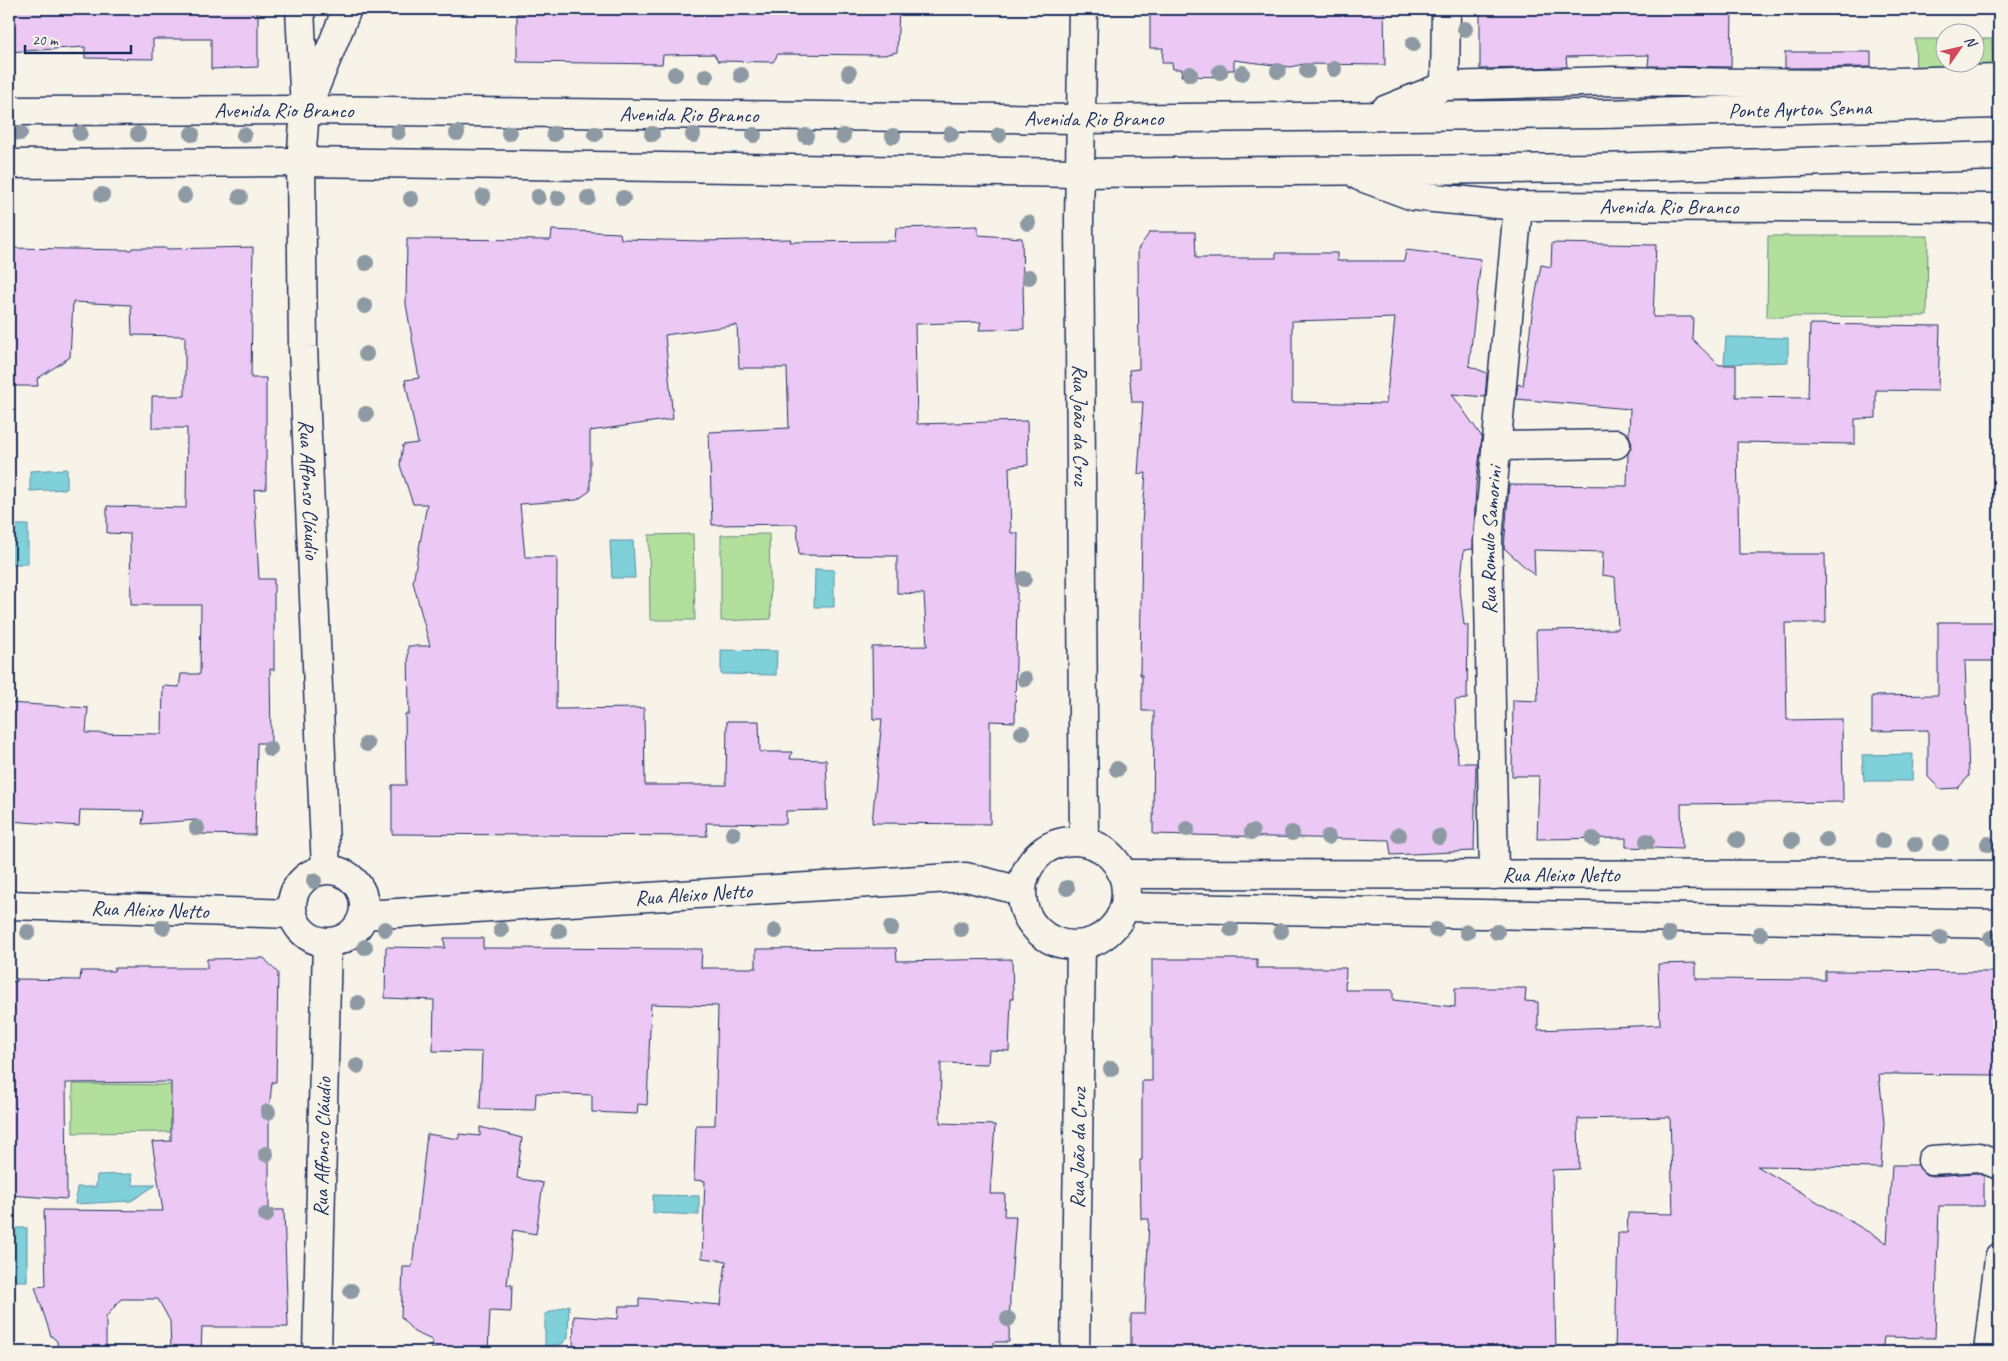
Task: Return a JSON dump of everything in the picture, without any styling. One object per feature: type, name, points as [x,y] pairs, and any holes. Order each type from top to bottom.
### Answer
[{"type":"street","name":"Rua Affonso Cláudio","points":[[300,9],[306,110],[301,162],[303,347],[326,869]]},
{"type":"street","name":"Rua Affonso Cláudio","points":[[306,110],[347,9]]},
{"type":"street","name":"Rua João da Cruz","points":[[1083,9],[1080,173],[1084,842]]},
{"type":"street","points":[[1445,86],[1446,9]]},
{"type":"street","name":"Avenida Rio Branco","points":[[1369,116],[1445,86],[1613,81],[1827,84],[1999,79]]},
{"type":"street","name":"Ponte Ayrton Senna","points":[[1601,114],[1999,104]]},
{"type":"street","name":"Avenida Rio Branco","points":[[9,110],[306,110],[1080,119],[1601,114]]},
{"type":"street","name":"Avenida Rio Branco","points":[[9,164],[301,162],[1080,173],[1601,168],[1999,156]]},
{"type":"street","name":"Avenida Rio Branco","points":[[1344,171],[1413,196],[1518,206],[1999,208]]},
{"type":"street","name":"Rua Romulo Samorini","points":[[1494,875],[1488,540],[1518,206]]},
{"type":"street","points":[[1496,446],[1616,444]]},
{"type":"street","points":[[1062,842],[1084,842],[1108,853],[1122,874],[1126,890],[1125,906],[1116,925],[1100,938],[1081,945],[1063,945],[1046,938],[1032,926],[1024,909],[1021,891],[1027,869],[1041,851],[1062,842]]},
{"type":"street","points":[[326,869],[343,872],[356,883],[364,898],[364,915],[359,926],[351,935],[340,941],[327,943],[305,935],[297,925],[292,914],[292,898],[299,884],[311,873],[326,869]]},
{"type":"street","name":"Rua Aleixo Netto","points":[[1122,874],[1999,874]]},
{"type":"street","name":"Rua Aleixo Netto","points":[[364,915],[966,877],[1021,891]]},
{"type":"street","name":"Rua Aleixo Netto","points":[[9,905],[292,914]]},
{"type":"street","name":"Rua Aleixo Netto","points":[[1125,906],[1999,924]]},
{"type":"street","name":"Rua Affonso Cláudio","points":[[317,1352],[327,943]]},
{"type":"street","name":"Rua João da Cruz","points":[[1075,1352],[1081,945]]},
{"type":"street","points":[[1932,1160],[1979,1157],[1999,1165]]},
{"type":"street","points":[[1988,1352],[1999,1258]]},
{"type":"green space","points":[[1915,39],[1936,39],[1936,72],[1986,72],[1986,39],[1992,39],[1993,75],[1916,75]]},
{"type":"green space","points":[[1768,236],[1928,236],[1927,316],[1767,317]]},
{"type":"green space","points":[[693,534],[695,620],[650,620],[649,535]]},
{"type":"green space","points":[[769,534],[771,619],[721,621],[721,535]]},
{"type":"green space","points":[[73,1084],[172,1085],[172,1132],[73,1133]]},
{"type":"water","points":[[1726,337],[1788,338],[1788,362],[1724,364]]},
{"type":"water","points":[[67,469],[67,489],[30,491],[30,471]]},
{"type":"water","points":[[9,525],[28,525],[28,564],[9,564]]},
{"type":"water","points":[[610,541],[633,541],[635,578],[612,578]]},
{"type":"water","points":[[815,569],[834,570],[834,607],[814,607]]},
{"type":"water","points":[[721,650],[777,651],[776,675],[721,674]]},
{"type":"water","points":[[1913,754],[1912,781],[1864,781],[1862,755]]},
{"type":"water","points":[[132,1174],[133,1185],[156,1185],[131,1201],[75,1204],[77,1187],[96,1187],[97,1175]]},
{"type":"water","points":[[653,1195],[699,1196],[699,1215],[653,1213]]},
{"type":"water","points":[[9,1228],[27,1228],[27,1281],[9,1281]]},
{"type":"water","points":[[569,1305],[568,1338],[562,1344],[545,1347],[545,1314]]},
{"type":"building","points":[[9,9],[258,9],[258,67],[211,69],[211,39],[153,39],[153,59],[85,58],[85,47],[9,52]]},
{"type":"building","points":[[524,9],[899,9],[897,52],[884,55],[778,54],[773,62],[718,61],[714,54],[663,55],[662,64],[517,62],[517,14],[524,14]]},
{"type":"building","points":[[1150,9],[1384,9],[1385,65],[1304,64],[1290,67],[1234,60],[1234,70],[1228,70],[1226,77],[1181,76],[1182,69],[1173,69],[1172,63],[1162,63],[1163,48],[1150,48]]},
{"type":"building","points":[[1480,9],[1732,9],[1731,67],[1648,66],[1649,55],[1566,57],[1567,67],[1480,69]]},
{"type":"building","points":[[1785,52],[1871,52],[1871,67],[1785,68]]},
{"type":"building","points":[[978,226],[978,235],[1022,238],[1024,329],[979,330],[981,322],[915,324],[917,424],[1027,421],[1028,465],[1009,467],[1011,533],[1018,533],[1015,722],[990,721],[990,824],[872,823],[882,719],[873,719],[872,647],[927,646],[924,594],[897,593],[897,556],[799,555],[797,524],[712,525],[709,432],[789,428],[787,368],[739,368],[737,325],[665,335],[673,419],[590,431],[590,491],[577,500],[520,504],[525,557],[557,557],[556,709],[644,708],[645,785],[726,785],[727,721],[759,721],[760,752],[792,752],[790,759],[826,760],[828,810],[786,811],[786,824],[706,823],[707,836],[392,834],[392,785],[406,785],[405,714],[409,714],[408,646],[430,646],[413,582],[427,504],[413,504],[400,465],[403,445],[418,443],[405,380],[419,378],[406,304],[407,239],[551,240],[552,230],[620,233],[621,239],[703,241],[791,239],[790,242],[895,241],[896,228]]},
{"type":"building","points":[[1150,232],[1195,232],[1196,258],[1276,258],[1276,253],[1337,253],[1337,261],[1404,261],[1406,250],[1481,259],[1469,366],[1487,373],[1485,397],[1452,394],[1482,437],[1476,485],[1473,549],[1464,550],[1460,589],[1464,625],[1468,625],[1467,699],[1455,700],[1458,763],[1476,763],[1474,851],[1391,855],[1389,840],[1153,834],[1154,711],[1142,711],[1142,675],[1140,675],[1142,524],[1146,473],[1138,474],[1143,402],[1132,402],[1129,370],[1139,369],[1138,249]],"holes":[[[1395,318],[1386,404],[1292,402],[1292,321]]]},
{"type":"building","points":[[1552,243],[1656,245],[1653,317],[1693,317],[1692,339],[1719,365],[1736,365],[1736,397],[1808,398],[1810,324],[1940,326],[1938,391],[1876,390],[1876,418],[1855,419],[1855,444],[1737,442],[1739,554],[1825,554],[1826,623],[1785,623],[1787,720],[1842,719],[1843,802],[1681,804],[1682,849],[1626,847],[1626,838],[1537,839],[1539,776],[1512,776],[1513,700],[1538,701],[1536,630],[1618,629],[1615,577],[1602,575],[1603,552],[1534,550],[1535,576],[1504,548],[1509,485],[1627,486],[1628,453],[1632,444],[1629,435],[1630,409],[1516,399],[1518,384],[1523,386],[1532,315],[1541,265],[1551,267]]},
{"type":"building","points":[[253,247],[251,378],[266,378],[266,489],[254,490],[259,579],[274,579],[274,670],[270,669],[271,743],[257,743],[255,835],[197,834],[197,820],[142,824],[144,811],[80,810],[79,826],[9,821],[9,703],[88,708],[86,733],[162,734],[163,686],[179,687],[181,674],[200,674],[201,605],[131,605],[130,534],[107,533],[107,506],[186,508],[187,428],[152,428],[152,396],[185,396],[185,336],[132,335],[131,305],[73,302],[70,357],[37,379],[38,386],[9,386],[9,248],[131,250],[132,248]]},
{"type":"building","points":[[1938,622],[1999,622],[1999,661],[1965,661],[1969,776],[1958,788],[1940,789],[1928,777],[1928,730],[1872,731],[1872,696],[1938,695]]},
{"type":"building","points":[[444,938],[483,938],[483,948],[702,949],[701,968],[756,968],[756,949],[896,948],[897,961],[1012,959],[1013,999],[1011,999],[1009,1051],[989,1050],[988,1064],[941,1063],[940,1123],[995,1125],[990,1194],[1005,1194],[1004,1216],[1016,1216],[1010,1295],[1009,1342],[994,1342],[993,1352],[573,1352],[574,1316],[618,1319],[619,1306],[639,1306],[639,1298],[721,1305],[726,1261],[702,1258],[705,1181],[694,1180],[696,1125],[715,1125],[718,1006],[651,1004],[647,1105],[638,1104],[637,1114],[592,1112],[592,1095],[536,1093],[535,1110],[480,1109],[482,1052],[433,1051],[434,1000],[385,998],[386,947],[445,948]]},
{"type":"building","points":[[264,958],[278,973],[276,1082],[272,1082],[269,1110],[269,1210],[284,1210],[288,1327],[202,1327],[201,1352],[171,1352],[170,1321],[158,1299],[121,1299],[106,1317],[106,1352],[58,1352],[57,1341],[51,1336],[35,1287],[46,1286],[44,1210],[163,1211],[152,1142],[171,1141],[171,1082],[66,1083],[67,1199],[9,1195],[9,981],[16,982],[16,979],[80,980],[81,971],[114,971],[114,968],[207,968],[207,959]]},
{"type":"building","points":[[1152,959],[1257,959],[1257,968],[1346,968],[1345,990],[1393,990],[1393,1000],[1455,1007],[1455,988],[1526,988],[1525,1001],[1538,1002],[1538,1030],[1660,1025],[1658,964],[1696,963],[1696,979],[1825,980],[1825,971],[1999,972],[1999,1075],[1879,1074],[1884,1122],[1881,1168],[1757,1166],[1887,1243],[1892,1165],[1918,1165],[1925,1174],[1933,1176],[1976,1173],[1984,1176],[1984,1206],[1939,1206],[1935,1338],[1884,1337],[1882,1352],[1615,1352],[1618,1233],[1627,1233],[1628,1213],[1673,1214],[1670,1117],[1578,1119],[1579,1169],[1552,1170],[1556,1352],[1131,1352],[1131,1314],[1145,1314],[1149,1219],[1141,1219],[1140,1160],[1142,1160],[1142,1081],[1152,1081]]},
{"type":"building","points":[[480,1127],[522,1138],[517,1178],[543,1183],[536,1234],[513,1230],[507,1285],[512,1285],[511,1312],[490,1311],[488,1351],[432,1349],[432,1340],[414,1332],[401,1317],[403,1267],[412,1267],[427,1134],[459,1139],[459,1134],[480,1136]]}]
